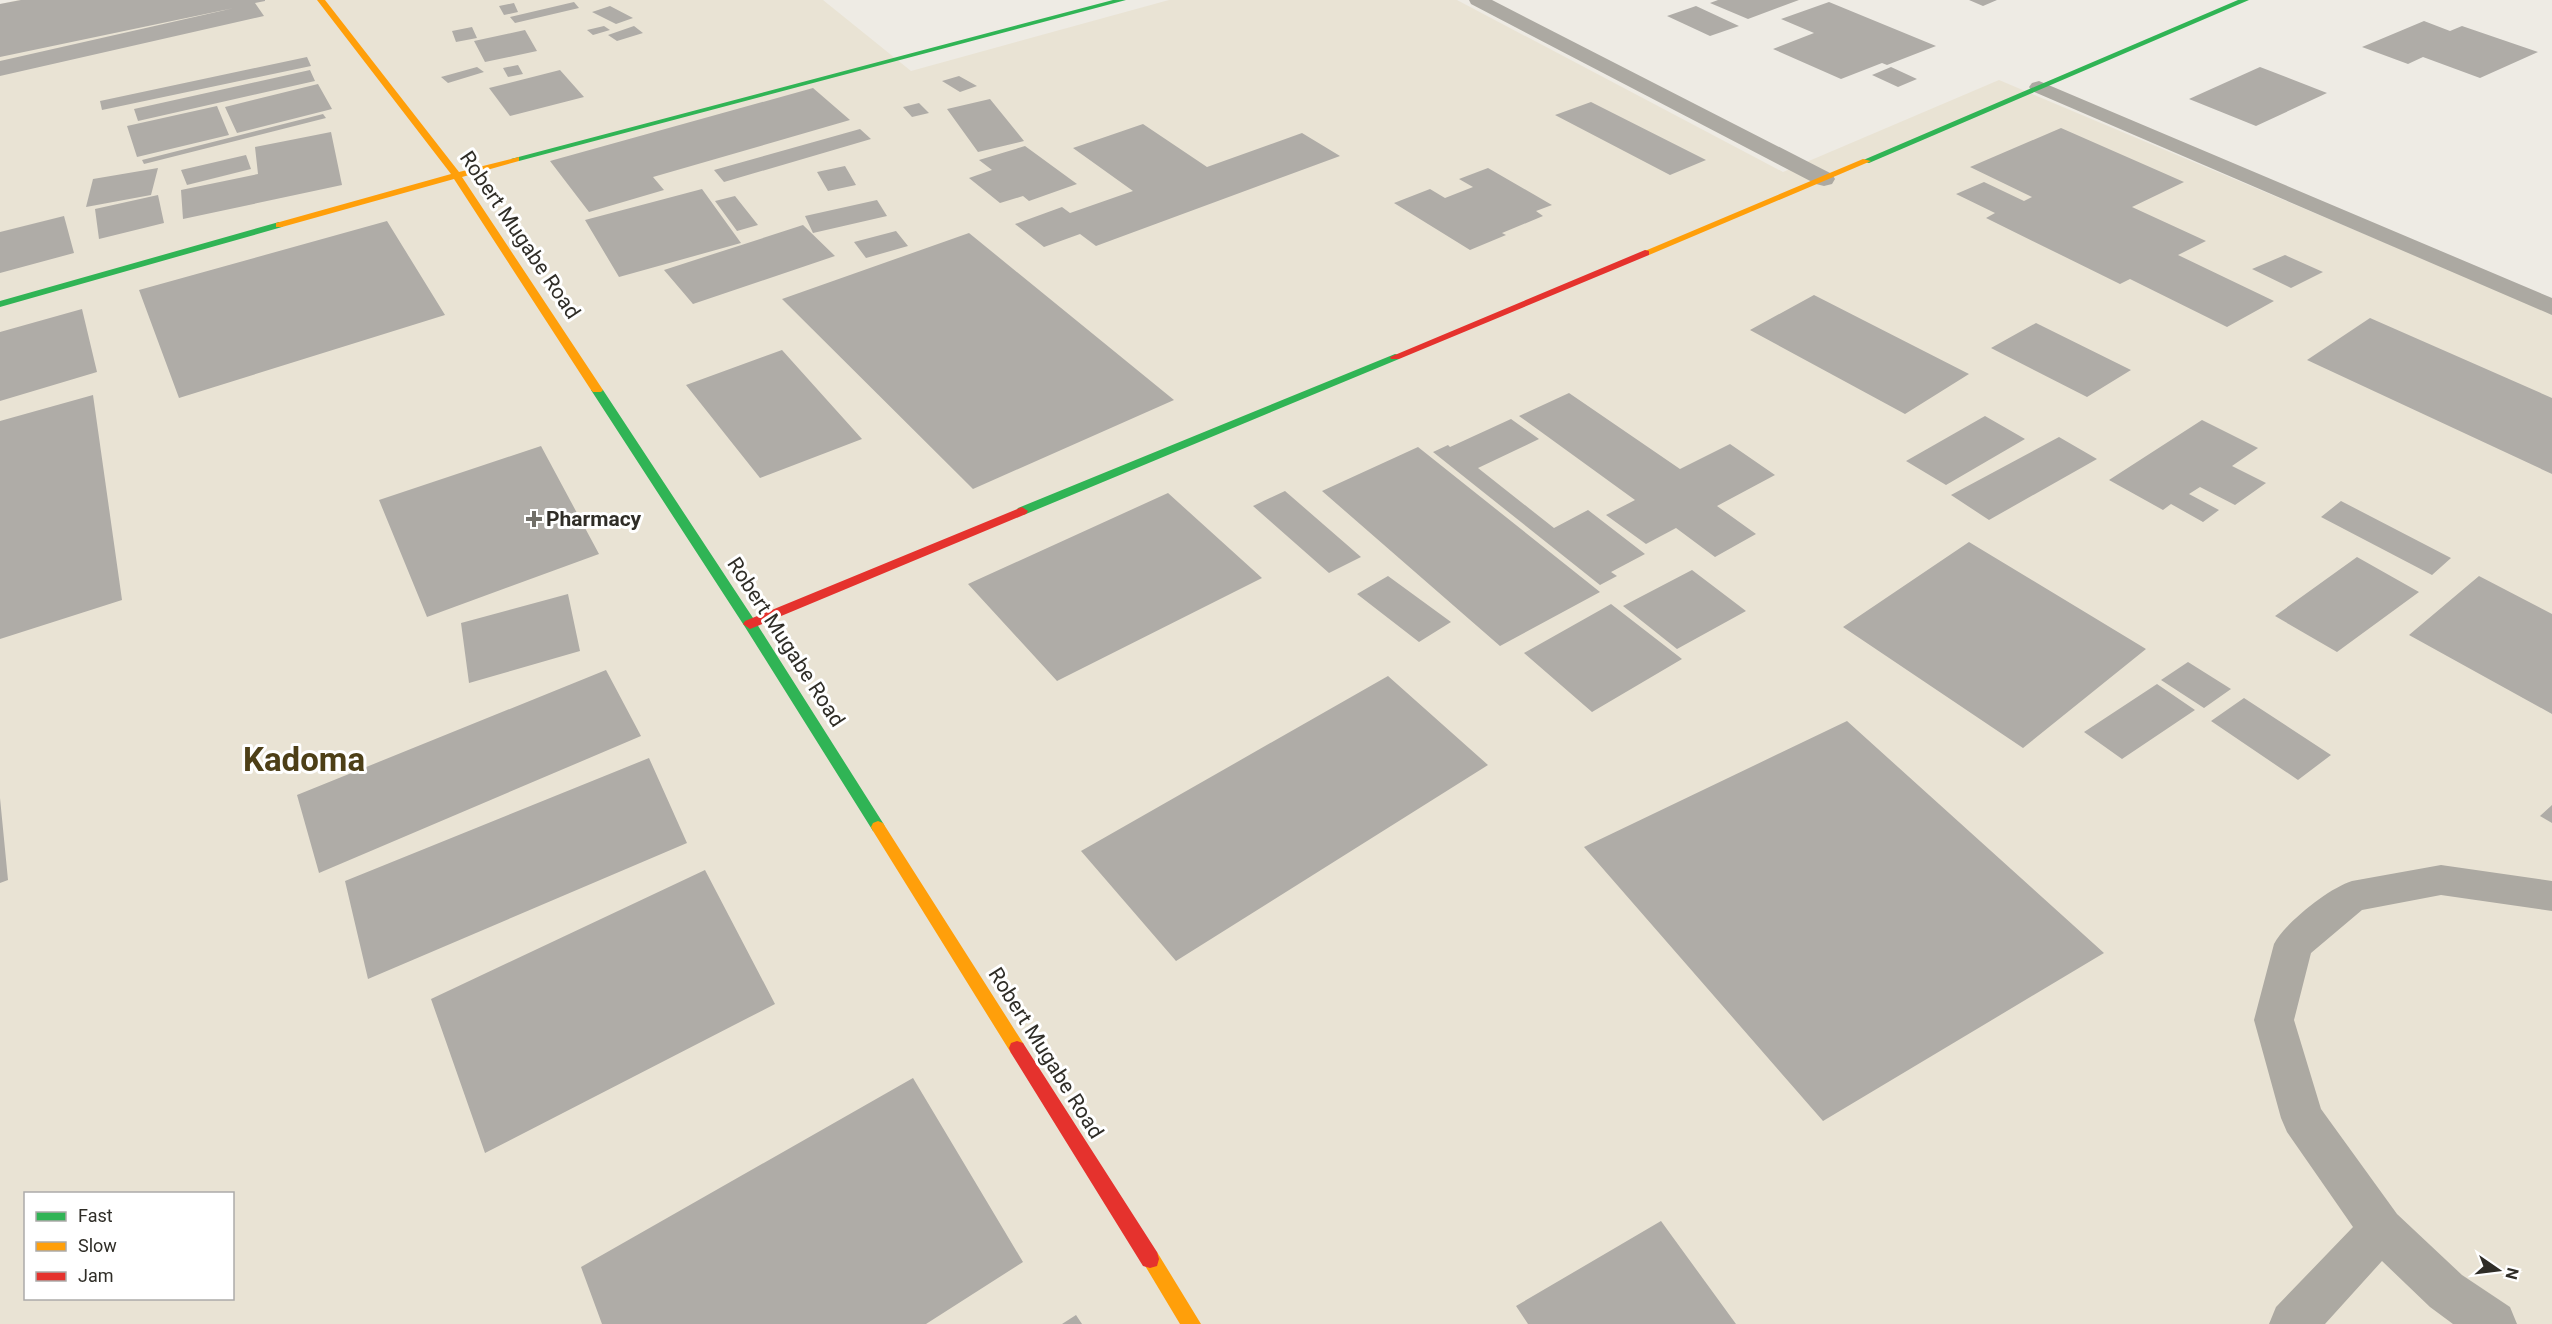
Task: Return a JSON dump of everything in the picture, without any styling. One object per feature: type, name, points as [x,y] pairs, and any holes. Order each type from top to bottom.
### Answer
[{"type":"street","name":"Robert Mugabe Road","points":[[321,0],[456,175],[750,624],[1191,1324]]},
{"type":"street","points":[[0,304],[456,175],[1122,0]]},
{"type":"street","points":[[1478,0],[1824,178]]},
{"type":"street","points":[[750,624],[1824,178],[2245,0]]},
{"type":"street","points":[[2040,87],[2552,307]]},
{"type":"street","points":[[2493,1324],[2446,1291],[2381,1229],[2302,1118],[2274,1020],[2294,944],[2352,896],[2441,880],[2552,896]]},
{"type":"street","points":[[2293,1324],[2381,1229]]},
{"type":"shaded area","points":[[18,0],[823,0],[911,71],[1169,0],[1457,0],[1783,172],[1999,80],[2552,313],[2552,1324],[0,1324],[0,4]]},
{"type":"building","points":[[21,0],[265,1],[255,3],[264,16],[0,76],[0,61],[234,8],[0,57],[0,4]]},
{"type":"building","points":[[1718,0],[1799,0],[1748,19],[1710,3]]},
{"type":"building","points":[[1969,0],[1997,0],[1983,6]]},
{"type":"building","points":[[574,2],[579,8],[515,23],[510,17]]},
{"type":"building","points":[[1829,2],[1936,46],[1887,65],[1882,63],[1841,79],[1773,49],[1814,33],[1781,19]]},
{"type":"building","points":[[514,3],[518,12],[504,15],[499,6]]},
{"type":"building","points":[[610,6],[633,18],[616,24],[592,12]]},
{"type":"building","points":[[1696,6],[1739,26],[1710,36],[1667,16]]},
{"type":"building","points":[[2424,21],[2450,31],[2462,26],[2538,52],[2480,78],[2423,57],[2408,64],[2362,47]]},
{"type":"building","points":[[604,26],[610,30],[593,35],[587,30]]},
{"type":"building","points":[[634,26],[643,33],[617,41],[608,35]]},
{"type":"building","points":[[472,27],[477,38],[456,42],[452,31]]},
{"type":"building","points":[[525,30],[537,51],[485,62],[474,41]]},
{"type":"building","points":[[307,57],[311,66],[102,110],[100,101]]},
{"type":"building","points":[[518,65],[523,74],[508,77],[503,68]]},
{"type":"building","points":[[477,67],[484,72],[448,83],[441,77]]},
{"type":"building","points":[[1891,67],[1917,79],[1898,87],[1872,75]]},
{"type":"building","points":[[2260,67],[2327,93],[2256,126],[2189,99]]},
{"type":"building","points":[[310,70],[315,81],[138,121],[134,109]]},
{"type":"building","points":[[560,70],[584,97],[510,116],[489,88]]},
{"type":"building","points":[[959,76],[977,86],[960,92],[942,81]]},
{"type":"building","points":[[318,84],[332,109],[237,133],[225,107]]},
{"type":"building","points":[[813,88],[850,120],[653,177],[664,190],[589,212],[550,161]]},
{"type":"building","points":[[990,99],[1024,141],[978,152],[947,109]]},
{"type":"building","points":[[1591,102],[1706,160],[1670,175],[1555,115]]},
{"type":"building","points":[[919,103],[929,113],[912,117],[903,107]]},
{"type":"building","points":[[217,106],[229,135],[137,157],[127,126]]},
{"type":"building","points":[[323,114],[326,118],[144,164],[142,160]]},
{"type":"building","points":[[1143,124],[1207,167],[1302,133],[1340,156],[1096,246],[1080,234],[1044,247],[1015,224],[1062,207],[1070,213],[1133,191],[1073,148]]},
{"type":"building","points":[[2061,128],[2184,182],[2132,207],[2206,241],[2178,255],[2274,301],[2227,327],[2130,279],[2120,284],[1986,218],[1995,213],[1956,194],[1984,182],[2024,201],[2032,197],[1970,167]]},
{"type":"building","points":[[860,129],[871,139],[724,182],[714,170]]},
{"type":"building","points":[[331,132],[342,185],[183,219],[181,190],[258,174],[255,147]]},
{"type":"building","points":[[1025,146],[1077,184],[1029,201],[1023,196],[1000,203],[969,178],[992,170],[979,160]]},
{"type":"building","points":[[246,155],[251,169],[187,185],[181,170]]},
{"type":"building","points":[[845,166],[856,185],[828,191],[817,172]]},
{"type":"building","points":[[158,168],[151,195],[86,207],[93,179]]},
{"type":"building","points":[[1488,168],[1552,205],[1536,211],[1543,216],[1502,233],[1506,235],[1470,250],[1394,203],[1430,189],[1445,198],[1473,187],[1459,179]]},
{"type":"building","points":[[702,189],[741,243],[619,277],[585,220]]},
{"type":"building","points":[[158,195],[164,223],[99,239],[95,209]]},
{"type":"building","points":[[735,196],[758,225],[737,231],[715,201]]},
{"type":"building","points":[[877,200],[887,216],[813,233],[805,216]]},
{"type":"building","points":[[64,216],[74,253],[0,273],[0,232]]},
{"type":"building","points":[[387,221],[445,315],[179,398],[139,290]]},
{"type":"building","points":[[803,225],[835,256],[693,304],[664,270]]},
{"type":"building","points":[[896,231],[908,246],[866,258],[854,242]]},
{"type":"building","points":[[969,233],[1174,400],[973,489],[782,299]]},
{"type":"building","points":[[2285,255],[2323,272],[2291,288],[2252,269]]},
{"type":"building","points":[[1814,295],[1969,374],[1905,414],[1750,330]]},
{"type":"building","points":[[82,309],[97,372],[0,401],[0,332]]},
{"type":"building","points":[[2370,318],[2552,398],[2552,474],[2307,360]]},
{"type":"building","points":[[2036,323],[2131,370],[2087,397],[1991,348]]},
{"type":"building","points":[[782,350],[862,439],[760,478],[686,385]]},
{"type":"building","points":[[1569,393],[1680,469],[1730,444],[1775,475],[1717,506],[1756,534],[1715,557],[1676,528],[1646,544],[1606,515],[1635,500],[1519,416]]},
{"type":"building","points":[[93,395],[122,600],[0,639],[0,421]]},
{"type":"building","points":[[1985,416],[2025,439],[1946,485],[1906,461]]},
{"type":"building","points":[[1511,419],[1539,439],[1478,468],[1554,528],[1588,510],[1645,554],[1611,572],[1617,576],[1600,585],[1433,452],[1448,445],[1450,447]]},
{"type":"building","points":[[2202,420],[2258,448],[2232,466],[2266,483],[2235,505],[2200,487],[2189,494],[2219,510],[2203,522],[2171,504],[2163,510],[2109,480]]},
{"type":"building","points":[[2059,437],[2097,459],[1989,520],[1951,495]]},
{"type":"building","points":[[541,446],[599,554],[427,617],[379,500]]},
{"type":"building","points":[[1418,447],[1600,592],[1500,646],[1322,491]]},
{"type":"building","points":[[1285,491],[1361,557],[1329,573],[1253,506]]},
{"type":"building","points":[[1168,493],[1262,578],[1057,681],[968,584]]},
{"type":"building","points":[[2341,501],[2451,558],[2432,575],[2321,517]]},
{"type":"building","points":[[1969,542],[2146,649],[2023,748],[1843,627]]},
{"type":"building","points":[[2357,557],[2419,592],[2337,652],[2275,616]]},
{"type":"building","points":[[1692,570],[1746,611],[1677,649],[1623,606]]},
{"type":"building","points":[[1388,576],[1451,622],[1419,642],[1357,594]]},
{"type":"building","points":[[2479,576],[2552,614],[2552,714],[2409,635]]},
{"type":"building","points":[[568,594],[580,651],[469,683],[461,623]]},
{"type":"building","points":[[1611,604],[1682,659],[1592,712],[1524,653]]},
{"type":"building","points":[[2188,662],[2231,689],[2204,708],[2161,680]]},
{"type":"building","points":[[606,670],[641,736],[319,873],[297,795]]},
{"type":"building","points":[[1388,676],[1488,765],[1176,961],[1081,851]]},
{"type":"building","points":[[2157,684],[2195,710],[2122,759],[2084,732]]},
{"type":"building","points":[[2244,698],[2331,755],[2298,780],[2211,721]]},
{"type":"building","points":[[1847,721],[2104,953],[1823,1121],[1584,847]]},
{"type":"building","points":[[649,758],[687,843],[368,979],[345,881]]},
{"type":"building","points":[[0,798],[8,880],[0,883]]},
{"type":"building","points":[[2552,805],[2552,823],[2540,816]]},
{"type":"building","points":[[705,870],[775,1004],[485,1153],[431,999]]},
{"type":"building","points":[[913,1078],[1023,1262],[926,1324],[602,1324],[581,1267]]},
{"type":"building","points":[[1661,1221],[1736,1324],[1528,1324],[1516,1306]]},
{"type":"building","points":[[1076,1315],[1082,1324],[1062,1324]]},
{"type":"traffic: fast","points":[[516,159],[1122,0]]},
{"type":"traffic: fast","points":[[1866,161],[2245,0]]},
{"type":"traffic: fast","points":[[0,304],[279,225]]},
{"type":"traffic: fast","points":[[1022,511],[1395,357]]},
{"type":"traffic: fast","points":[[597,390],[750,624],[878,827]]},
{"type":"traffic: slow","points":[[321,0],[456,175],[597,390]]},
{"type":"traffic: slow","points":[[279,225],[516,159]]},
{"type":"traffic: slow","points":[[1645,253],[1866,161]]},
{"type":"traffic: slow","points":[[878,827],[1017,1048]]},
{"type":"traffic: slow","points":[[1150,1259],[1191,1324]]},
{"type":"traffic: jam","points":[[1395,357],[1645,253]]},
{"type":"traffic: jam","points":[[750,624],[1022,511]]},
{"type":"traffic: jam","points":[[1017,1048],[1150,1259]]},
{"type":"place","name":"Pharmacy","points":[[534,519]]},
{"type":"district","name":"Kadoma","points":[[304,759]]}]
